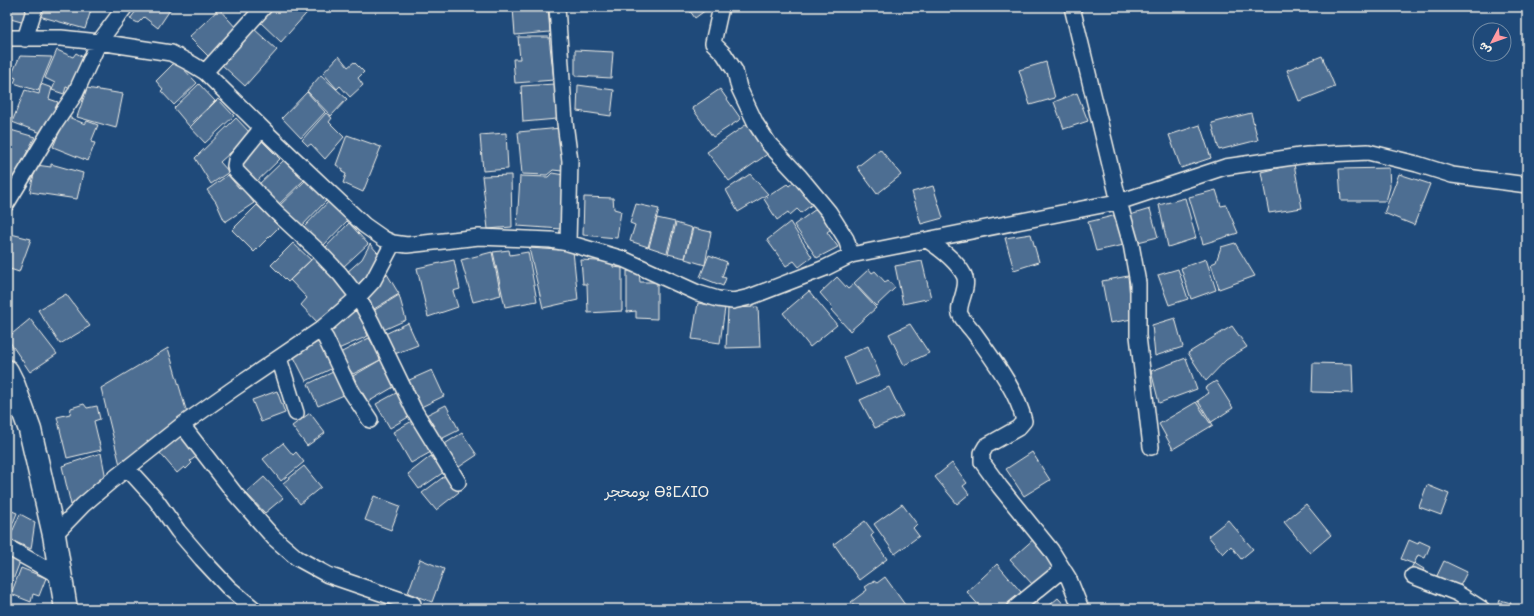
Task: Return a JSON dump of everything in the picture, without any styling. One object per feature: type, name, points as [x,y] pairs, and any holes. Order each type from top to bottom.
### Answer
[{"type":"street","points":[[25,39],[35,7]]},
{"type":"street","points":[[7,203],[54,125],[75,94],[98,42],[125,7]]},
{"type":"street","points":[[206,72],[264,7]]},
{"type":"street","points":[[557,7],[565,123],[570,161],[568,243]]},
{"type":"street","points":[[720,7],[713,43],[724,54],[735,71],[739,88],[756,124],[769,144],[800,177],[829,212],[846,238],[851,255]]},
{"type":"street","points":[[1072,7],[1119,202],[1131,244],[1138,283],[1138,336],[1151,447]]},
{"type":"street","points":[[7,38],[61,38],[98,42],[171,53],[192,64],[206,72],[262,128],[364,225],[384,239],[393,243],[407,245],[479,237],[551,240],[568,243],[623,259],[698,293],[718,299],[733,301],[750,297],[825,268],[851,255],[1119,202],[1225,167],[1307,155],[1368,152],[1417,164],[1452,175],[1527,185]]},
{"type":"street","points":[[262,128],[236,160],[236,170],[275,212],[317,250],[340,274],[358,297],[414,410],[458,482]]},
{"type":"street","points":[[927,240],[953,260],[965,277],[964,296],[960,309],[960,315],[969,325],[997,366],[1022,408],[1024,421],[1018,428],[986,446],[982,453],[982,462],[1000,487],[1051,550],[1069,579],[1081,609]]},
{"type":"street","points":[[54,535],[83,506],[127,468],[182,425],[233,388],[320,330],[358,297],[373,281],[393,243]]},
{"type":"street","points":[[320,330],[326,339],[350,390],[370,420]]},
{"type":"street","points":[[279,358],[296,413]]},
{"type":"street","points":[[7,372],[13,383],[30,430],[54,535],[66,609]]},
{"type":"street","points":[[182,425],[236,496],[274,538],[297,558],[328,575],[413,604]]},
{"type":"street","points":[[127,468],[156,500],[178,531],[202,559],[230,588],[254,609]]},
{"type":"street","points":[[7,547],[61,578]]},
{"type":"street","points":[[1014,609],[1063,569]]},
{"type":"street","points":[[1413,576],[1457,593],[1482,609]]},
{"type":"building","points":[[7,7],[30,7],[25,23],[7,18]]},
{"type":"building","points":[[42,7],[92,7],[85,29],[39,16]]},
{"type":"building","points":[[139,7],[172,7],[158,28],[144,17],[138,23],[130,19]]},
{"type":"building","points":[[274,7],[312,7],[281,42],[260,22]]},
{"type":"building","points":[[548,7],[550,32],[515,35],[513,8]]},
{"type":"building","points":[[687,7],[710,7],[695,18]]},
{"type":"building","points":[[219,9],[237,29],[211,59],[189,37]]},
{"type":"building","points":[[253,28],[277,50],[245,86],[221,64]]},
{"type":"building","points":[[518,37],[549,37],[554,80],[515,83],[513,59],[520,59]]},
{"type":"building","points":[[57,50],[73,57],[76,53],[83,57],[77,72],[79,73],[73,89],[66,87],[64,94],[52,90],[55,83],[45,78]]},
{"type":"building","points":[[575,50],[613,52],[611,78],[575,76]]},
{"type":"building","points":[[20,56],[52,57],[38,91],[14,83],[16,78],[11,76]]},
{"type":"building","points":[[339,56],[348,67],[354,62],[364,72],[358,78],[363,85],[350,97],[340,86],[337,89],[323,73]]},
{"type":"building","points":[[1322,56],[1335,87],[1299,101],[1287,70]]},
{"type":"building","points":[[176,61],[197,83],[174,105],[161,91],[163,89],[156,81]]},
{"type":"building","points":[[1046,62],[1055,98],[1030,105],[1019,70]]},
{"type":"building","points":[[321,75],[347,99],[331,116],[307,91]]},
{"type":"building","points":[[41,84],[52,88],[49,99],[58,102],[44,134],[12,122],[25,90],[39,94]]},
{"type":"building","points":[[199,84],[215,101],[189,126],[174,108]]},
{"type":"building","points":[[555,84],[557,119],[523,122],[521,86]]},
{"type":"building","points":[[578,85],[614,90],[611,116],[577,111]]},
{"type":"building","points":[[87,88],[123,94],[116,128],[77,117]]},
{"type":"building","points":[[720,89],[741,119],[713,137],[692,108]]},
{"type":"building","points":[[307,92],[325,112],[301,138],[282,118]]},
{"type":"building","points":[[1077,93],[1088,121],[1064,129],[1054,102]]},
{"type":"building","points":[[218,99],[234,116],[205,143],[190,127]]},
{"type":"building","points":[[326,113],[332,118],[329,122],[344,137],[325,159],[311,144],[308,146],[302,140]]},
{"type":"building","points":[[1251,113],[1258,140],[1219,150],[1212,123]]},
{"type":"building","points":[[66,116],[85,124],[87,121],[98,125],[91,142],[95,143],[88,161],[53,147]]},
{"type":"building","points":[[236,118],[251,134],[220,162],[229,172],[211,184],[195,158]]},
{"type":"building","points":[[747,124],[769,153],[729,181],[707,152]]},
{"type":"building","points":[[1200,125],[1211,158],[1181,168],[1169,135]]},
{"type":"building","points":[[561,128],[562,171],[553,170],[547,175],[522,174],[518,132]]},
{"type":"building","points":[[7,129],[35,137],[11,183],[7,182]]},
{"type":"building","points":[[506,133],[508,169],[483,171],[480,135]]},
{"type":"building","points":[[347,135],[381,147],[363,192],[343,183],[346,174],[342,172],[343,169],[336,165]]},
{"type":"building","points":[[261,140],[280,159],[253,185],[237,167]]},
{"type":"building","points":[[880,149],[901,175],[877,194],[857,167]]},
{"type":"building","points":[[284,160],[304,180],[275,208],[256,187]]},
{"type":"building","points":[[51,164],[83,173],[77,199],[30,192],[36,165],[51,167]]},
{"type":"building","points":[[1294,164],[1302,208],[1269,213],[1261,172]]},
{"type":"building","points":[[1389,168],[1390,187],[1386,201],[1341,201],[1339,169]]},
{"type":"building","points":[[552,173],[564,175],[562,229],[517,226],[520,176],[548,177]]},
{"type":"building","points":[[750,174],[768,194],[738,212],[726,190]]},
{"type":"building","points":[[1399,174],[1430,184],[1414,225],[1384,213]]},
{"type":"building","points":[[228,175],[239,188],[241,187],[254,203],[225,222],[216,202],[207,190]]},
{"type":"building","points":[[511,175],[512,227],[488,229],[482,176]]},
{"type":"building","points":[[306,180],[326,201],[299,229],[277,208]]},
{"type":"building","points":[[796,180],[814,203],[801,213],[797,209],[790,215],[788,212],[777,220],[764,199],[787,184],[789,186]]},
{"type":"building","points":[[933,186],[943,218],[921,224],[912,192]]},
{"type":"building","points":[[1216,190],[1221,206],[1226,205],[1238,233],[1203,244],[1189,197]]},
{"type":"building","points":[[584,197],[613,198],[614,209],[621,211],[617,238],[583,235]]},
{"type":"building","points":[[1185,198],[1196,238],[1168,247],[1159,205]]},
{"type":"building","points":[[329,201],[348,220],[322,247],[304,227]]},
{"type":"building","points":[[636,204],[659,209],[648,247],[630,241],[635,225],[630,223]]},
{"type":"building","points":[[257,205],[279,227],[254,252],[232,230]]},
{"type":"building","points":[[816,209],[831,229],[827,232],[838,247],[817,258],[794,225]]},
{"type":"building","points":[[1150,209],[1158,237],[1138,242],[1130,215]]},
{"type":"building","points":[[1117,215],[1124,245],[1096,251],[1088,222]]},
{"type":"building","points":[[657,218],[675,222],[667,253],[649,247]]},
{"type":"building","points":[[790,222],[812,257],[799,267],[794,261],[786,266],[767,240]]},
{"type":"building","points":[[349,223],[368,244],[342,268],[325,248]]},
{"type":"building","points":[[676,223],[692,228],[685,258],[668,254]]},
{"type":"building","points":[[693,228],[711,232],[705,265],[685,259]]},
{"type":"building","points":[[11,234],[31,239],[19,272],[7,268],[7,237],[8,238]]},
{"type":"building","points":[[1031,234],[1039,262],[1014,270],[1005,238]]},
{"type":"building","points":[[293,243],[311,260],[288,282],[271,265]]},
{"type":"building","points":[[1235,243],[1255,276],[1219,289],[1211,264],[1216,262],[1221,247]]},
{"type":"building","points":[[370,244],[383,259],[357,285],[346,273],[362,259]]},
{"type":"building","points":[[529,248],[573,251],[578,300],[543,308]]},
{"type":"building","points":[[509,250],[510,255],[528,252],[537,301],[505,307],[493,252]]},
{"type":"building","points":[[492,252],[501,295],[473,302],[461,260]]},
{"type":"building","points":[[316,255],[351,292],[329,315],[318,323],[301,305],[307,298],[290,280]]},
{"type":"building","points":[[709,255],[727,262],[722,277],[726,278],[723,286],[700,277]]},
{"type":"building","points":[[1206,259],[1216,290],[1191,299],[1181,268]]},
{"type":"building","points":[[454,260],[460,289],[453,291],[458,307],[428,317],[417,268]]},
{"type":"building","points":[[581,260],[613,262],[613,267],[622,268],[622,311],[588,313],[587,284],[583,284]]},
{"type":"building","points":[[922,261],[931,298],[903,304],[895,266]]},
{"type":"building","points":[[869,269],[872,273],[875,271],[885,282],[888,280],[895,288],[876,306],[854,283]]},
{"type":"building","points":[[1178,269],[1188,299],[1169,305],[1158,275]]},
{"type":"building","points":[[627,271],[639,271],[640,282],[657,282],[657,319],[636,318],[636,311],[627,312]]},
{"type":"building","points":[[387,274],[399,294],[374,309],[364,295]]},
{"type":"building","points":[[1128,276],[1132,319],[1110,323],[1102,281]]},
{"type":"building","points":[[837,277],[848,289],[854,284],[876,308],[850,331],[831,310],[833,308],[820,293]]},
{"type":"building","points":[[809,291],[837,325],[810,347],[783,313]]},
{"type":"building","points":[[66,294],[90,326],[60,344],[38,310]]},
{"type":"building","points":[[399,295],[406,320],[381,331],[373,311]]},
{"type":"building","points":[[698,303],[725,308],[720,343],[692,339]]},
{"type":"building","points":[[356,306],[368,336],[336,350],[328,332]]},
{"type":"building","points":[[758,307],[760,347],[726,348],[728,308]]},
{"type":"building","points":[[1175,318],[1183,347],[1155,356],[1152,325]]},
{"type":"building","points":[[30,319],[57,354],[30,372],[7,338]]},
{"type":"building","points":[[408,323],[418,345],[392,355],[383,335]]},
{"type":"building","points":[[910,324],[929,353],[904,365],[889,334]]},
{"type":"building","points":[[1232,326],[1247,347],[1226,360],[1206,381],[1188,353]]},
{"type":"building","points":[[369,338],[382,359],[353,374],[338,354]]},
{"type":"building","points":[[318,342],[333,368],[306,381],[293,355]]},
{"type":"building","points":[[868,346],[880,375],[856,385],[844,357]]},
{"type":"building","points":[[168,348],[187,413],[120,465],[101,388]]},
{"type":"building","points":[[1186,358],[1197,389],[1159,403],[1151,371]]},
{"type":"building","points":[[382,359],[397,385],[368,402],[353,376]]},
{"type":"building","points":[[1313,363],[1352,364],[1353,393],[1312,392]]},
{"type":"building","points":[[432,370],[444,396],[419,408],[407,381]]},
{"type":"building","points":[[333,372],[344,395],[318,406],[308,384]]},
{"type":"building","points":[[1216,381],[1233,408],[1210,423],[1196,402],[1209,393],[1205,388]]},
{"type":"building","points":[[889,387],[903,416],[875,428],[860,400]]},
{"type":"building","points":[[277,391],[285,413],[261,422],[252,400]]},
{"type":"building","points":[[398,392],[410,416],[390,428],[376,404]]},
{"type":"building","points":[[1198,401],[1213,425],[1173,449],[1159,424]]},
{"type":"building","points":[[84,404],[87,408],[97,406],[100,419],[94,421],[101,450],[67,458],[57,417],[70,414],[71,408]]},
{"type":"building","points":[[446,405],[459,430],[439,440],[426,415]]},
{"type":"building","points":[[310,413],[325,433],[307,446],[292,426]]},
{"type":"building","points":[[412,421],[431,452],[411,463],[393,432]]},
{"type":"building","points":[[462,433],[477,455],[459,467],[443,445]]},
{"type":"building","points":[[179,435],[197,456],[190,461],[192,463],[186,469],[184,467],[177,473],[159,452]]},
{"type":"building","points":[[283,443],[293,455],[296,452],[304,462],[281,481],[263,459]]},
{"type":"building","points":[[1032,452],[1050,480],[1024,496],[1006,469]]},
{"type":"building","points":[[101,453],[106,479],[71,505],[62,466]]},
{"type":"building","points":[[431,456],[444,472],[419,489],[408,474]]},
{"type":"building","points":[[952,463],[967,483],[963,486],[969,494],[957,504],[935,477]]},
{"type":"building","points":[[304,466],[321,487],[300,504],[283,483]]},
{"type":"building","points":[[446,475],[459,492],[436,510],[422,493]]},
{"type":"building","points":[[264,477],[283,498],[265,513],[246,493]]},
{"type":"building","points":[[1427,485],[1449,494],[1441,515],[1419,507]]},
{"type":"building","points":[[374,496],[400,506],[391,530],[365,520]]},
{"type":"building","points":[[902,504],[917,524],[913,528],[919,536],[895,554],[874,524]]},
{"type":"building","points":[[1306,504],[1331,535],[1310,553],[1284,522]]},
{"type":"building","points":[[7,509],[17,513],[7,538]]},
{"type":"building","points":[[20,514],[35,522],[31,549],[9,539]]},
{"type":"building","points":[[1228,520],[1253,549],[1241,559],[1231,546],[1223,554],[1208,536]]},
{"type":"building","points":[[865,521],[874,533],[871,536],[887,559],[859,580],[834,544]]},
{"type":"building","points":[[1036,537],[1057,566],[1033,585],[1010,560]]},
{"type":"building","points":[[1409,540],[1418,544],[1419,541],[1430,546],[1425,558],[1418,555],[1414,564],[1401,559]]},
{"type":"building","points":[[7,553],[21,559],[8,593],[7,592]]},
{"type":"building","points":[[420,559],[444,569],[432,602],[408,593]]},
{"type":"building","points":[[1444,561],[1467,572],[1456,594],[1433,584]]},
{"type":"building","points":[[1414,563],[1424,569],[1417,581],[1407,575]]},
{"type":"building","points":[[997,564],[1021,592],[1003,609],[982,609],[967,592]]},
{"type":"building","points":[[21,568],[46,578],[39,596],[33,594],[31,602],[11,594]]},
{"type":"building","points":[[885,577],[908,609],[856,609],[851,602],[867,590],[865,587],[874,581],[877,583]]},
{"type":"building","points":[[1058,598],[1068,609],[1045,609]]},
{"type":"building","points":[[1500,600],[1511,603],[1509,609],[1497,609]]},
{"type":"district","name":"بومحجر ⴱⵓⵎⵃⵊⵔ","points":[[657,492]]}]
